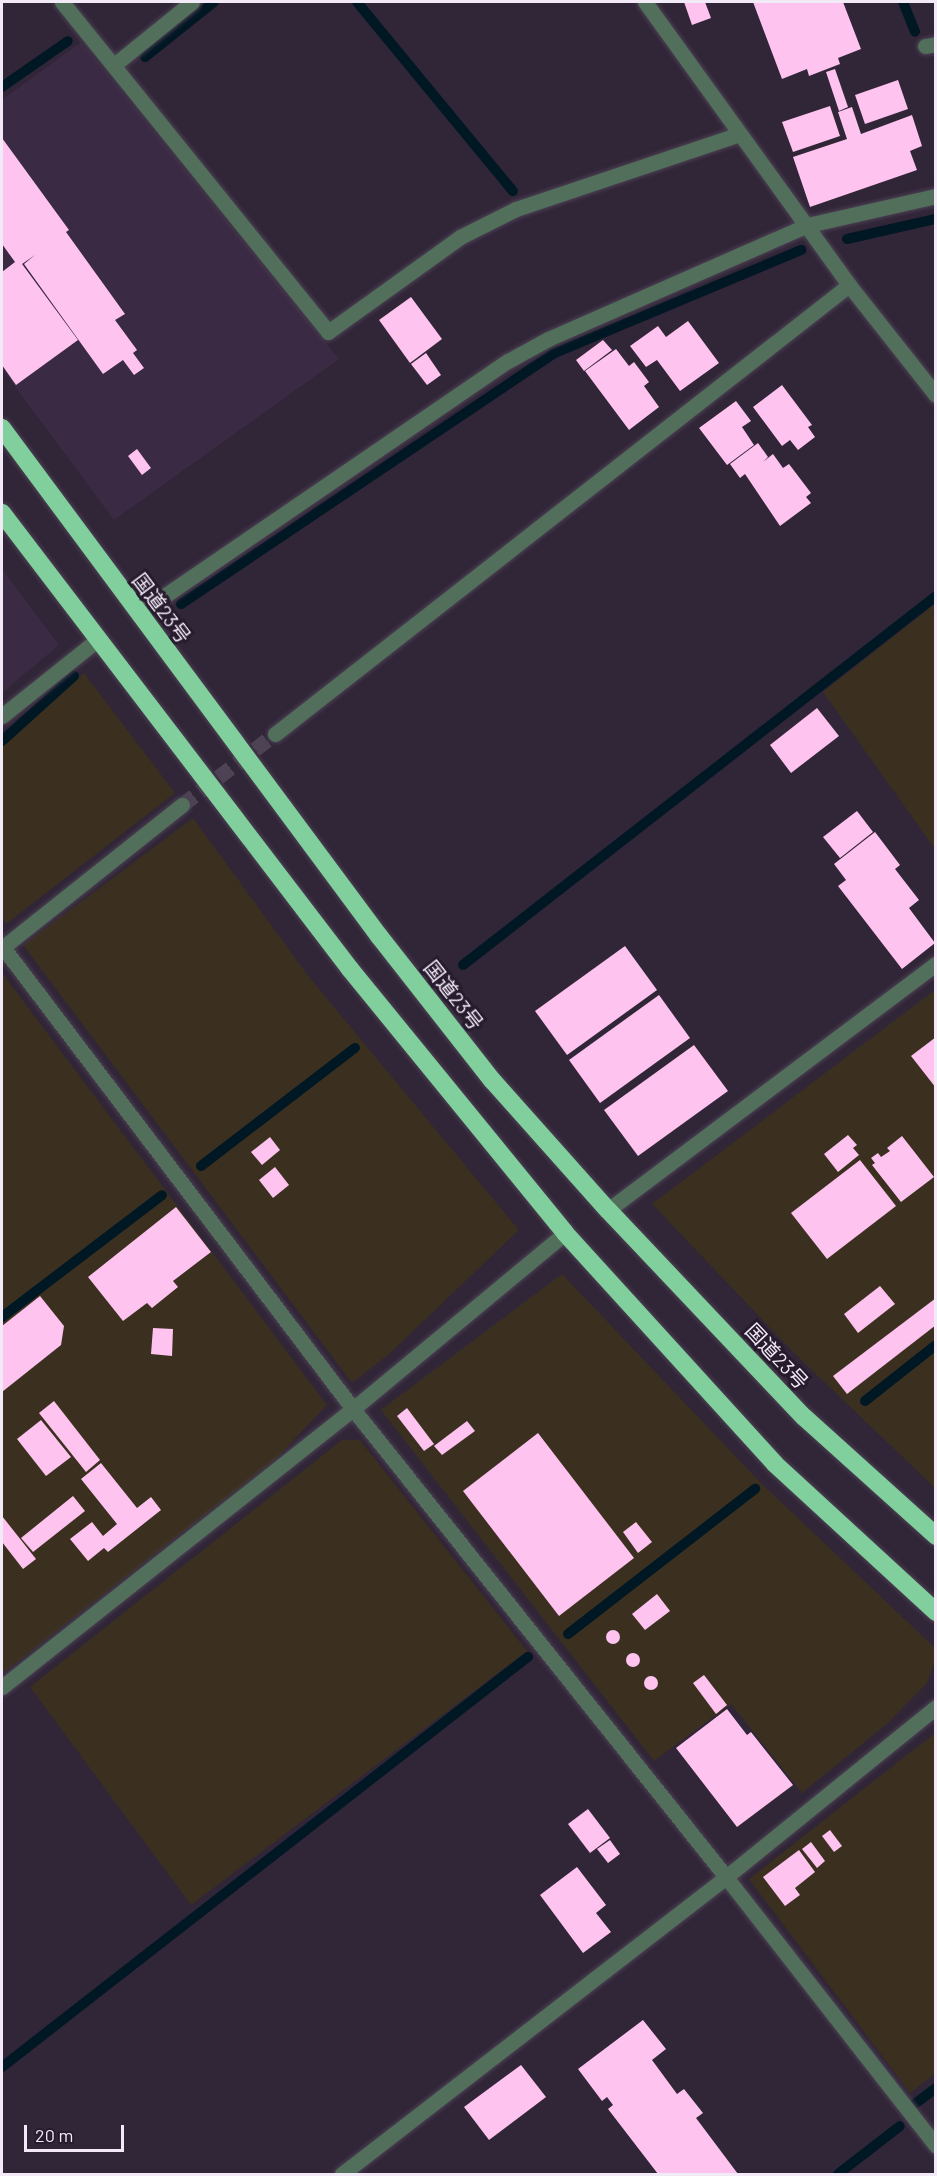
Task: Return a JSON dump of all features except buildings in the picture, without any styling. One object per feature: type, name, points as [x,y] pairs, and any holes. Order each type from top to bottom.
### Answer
[{"type":"highway","name":"国道23号","points":[[2,428],[138,614],[492,1080],[608,1210],[804,1417],[936,1536]]},
{"type":"highway","points":[[2,513],[350,969],[565,1233],[775,1464],[936,1612]]},
{"type":"street","points":[[62,2],[328,332],[460,237],[516,209],[740,134]]},
{"type":"street","points":[[114,65],[192,2]]},
{"type":"street","points":[[645,2],[808,225],[849,285],[936,395]]},
{"type":"street","points":[[138,614],[508,361],[548,339],[808,225],[936,196]]},
{"type":"street","points":[[275,734],[849,285]]},
{"type":"street","points":[[2,716],[97,640]]},
{"type":"street","points":[[182,806],[2,947],[353,1409],[726,1877],[936,2146]]},
{"type":"street","points":[[608,1210],[936,964]]},
{"type":"street","points":[[2,1687],[353,1409],[565,1233]]},
{"type":"street","points":[[342,2175],[726,1877],[936,1707]]},
{"type":"shaded area","points":[[81,42],[339,359],[114,520],[2,369],[2,100]]},
{"type":"shaded area","points":[[2,569],[59,645],[2,693]]},
{"type":"shaded area","points":[[935,604],[935,849],[823,692]]},
{"type":"shaded area","points":[[84,673],[175,793],[6,924],[2,918],[2,745]]},
{"type":"shaded area","points":[[193,818],[309,977],[519,1230],[389,1354],[352,1383],[23,945]]},
{"type":"shaded area","points":[[2,973],[327,1405],[275,1460],[2,1674]]},
{"type":"shaded area","points":[[935,990],[935,1488],[795,1354],[652,1204]]},
{"type":"shaded area","points":[[562,1274],[761,1483],[935,1648],[935,1661],[927,1683],[889,1722],[802,1793],[731,1704],[654,1761],[381,1410]]},
{"type":"shaded area","points":[[342,1440],[360,1440],[527,1651],[191,1905],[30,1687]]},
{"type":"shaded area","points":[[935,1733],[935,2074],[910,2093],[749,1879]]},
{"type":"waterway","points":[[145,57],[214,2]]},
{"type":"waterway","points":[[357,2],[513,191]]},
{"type":"waterway","points":[[903,2],[915,32]]},
{"type":"waterway","points":[[2,87],[68,41]]},
{"type":"waterway","points":[[847,239],[936,219]]},
{"type":"waterway","points":[[181,604],[555,353],[801,250]]},
{"type":"waterway","points":[[463,965],[936,596]]},
{"type":"waterway","points":[[2,741],[74,676]]},
{"type":"waterway","points":[[201,1166],[355,1048]]},
{"type":"waterway","points":[[2,1317],[162,1195]]},
{"type":"waterway","points":[[865,1401],[936,1345]]},
{"type":"waterway","points":[[568,1634],[755,1489]]},
{"type":"waterway","points":[[2,2067],[528,1657]]},
{"type":"waterway","points":[[916,2103],[936,2088]]},
{"type":"waterway","points":[[838,2174],[900,2126]]},
{"type":"tunnel","points":[[182,805],[275,734]]}]
